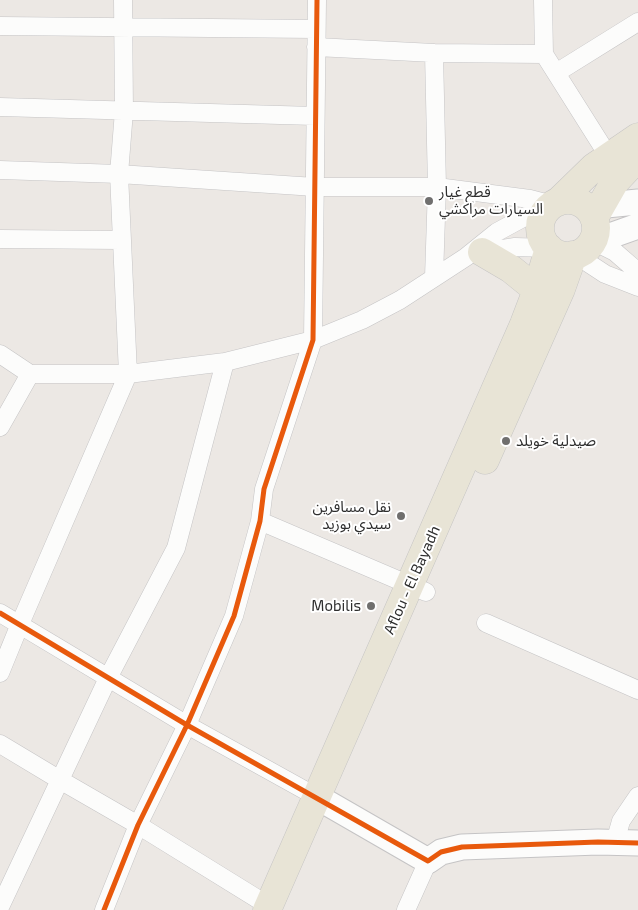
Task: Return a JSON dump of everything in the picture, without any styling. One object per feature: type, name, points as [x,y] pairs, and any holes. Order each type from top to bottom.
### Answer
[{"type":"main road","points":[[554,204],[573,200],[579,235],[544,242],[540,227],[542,219],[554,204],[581,178],[629,165],[638,137]]},
{"type":"main road","name":"Aflou - El Bayadh","points":[[471,468],[537,290],[629,165]]},
{"type":"main road","name":"Aflou - El Bayadh","points":[[275,909],[471,468],[561,289],[579,235]]},
{"type":"main road","points":[[474,254],[511,269],[537,290]]},
{"type":"street","points":[[0,674],[128,374],[119,174],[124,111],[123,0]]},
{"type":"street","points":[[104,910],[138,825],[187,725],[234,616],[260,521],[264,489],[313,340],[316,0]]},
{"type":"street","points":[[543,0],[544,54],[556,73],[629,165]]},
{"type":"street","points":[[556,73],[638,22]]},
{"type":"street","points":[[0,26],[316,29]]},
{"type":"street","points":[[316,47],[544,54]]},
{"type":"street","points":[[434,52],[437,187],[434,277]]},
{"type":"street","points":[[0,108],[315,116]]},
{"type":"street","points":[[0,170],[119,174],[315,187],[437,187],[554,204]]},
{"type":"street","points":[[579,235],[638,202]]},
{"type":"street","points":[[0,354],[30,374],[128,374],[225,362],[313,340],[362,320],[400,300],[434,277],[474,254],[497,232],[532,213],[554,204]]},
{"type":"street","points":[[474,254],[579,235],[607,237],[638,226]]},
{"type":"street","points":[[579,235],[615,252],[638,272]]},
{"type":"street","points":[[579,235],[605,274],[638,287]]},
{"type":"street","points":[[0,239],[122,240]]},
{"type":"street","points":[[0,907],[108,678],[176,548],[225,362]]},
{"type":"street","points":[[0,427],[30,374]]},
{"type":"street","points":[[260,521],[418,588]]},
{"type":"street","points":[[0,613],[187,725],[428,861]]},
{"type":"street","points":[[486,623],[638,690]]},
{"type":"street","points":[[0,744],[138,825],[275,909]]},
{"type":"street","points":[[627,842],[617,830],[638,796]]},
{"type":"street","points":[[406,910],[428,861],[441,852],[462,847],[627,842]]},
{"type":"cycle path","points":[[104,910],[138,825],[187,725],[234,616],[260,521],[264,489],[313,340],[317,0]]},
{"type":"cycle path","points":[[0,613],[187,725],[428,861],[441,852],[462,847],[598,842],[638,843]]},
{"type":"place","name":"قطع غيار السيارات مراكشي","points":[[429,201]]},
{"type":"place","name":"صيدلية خويلد","points":[[506,441]]},
{"type":"place","name":"نقل مسافرين سيدي بوزيد","points":[[401,516]]},
{"type":"place","name":"Mobilis","points":[[371,606]]}]
